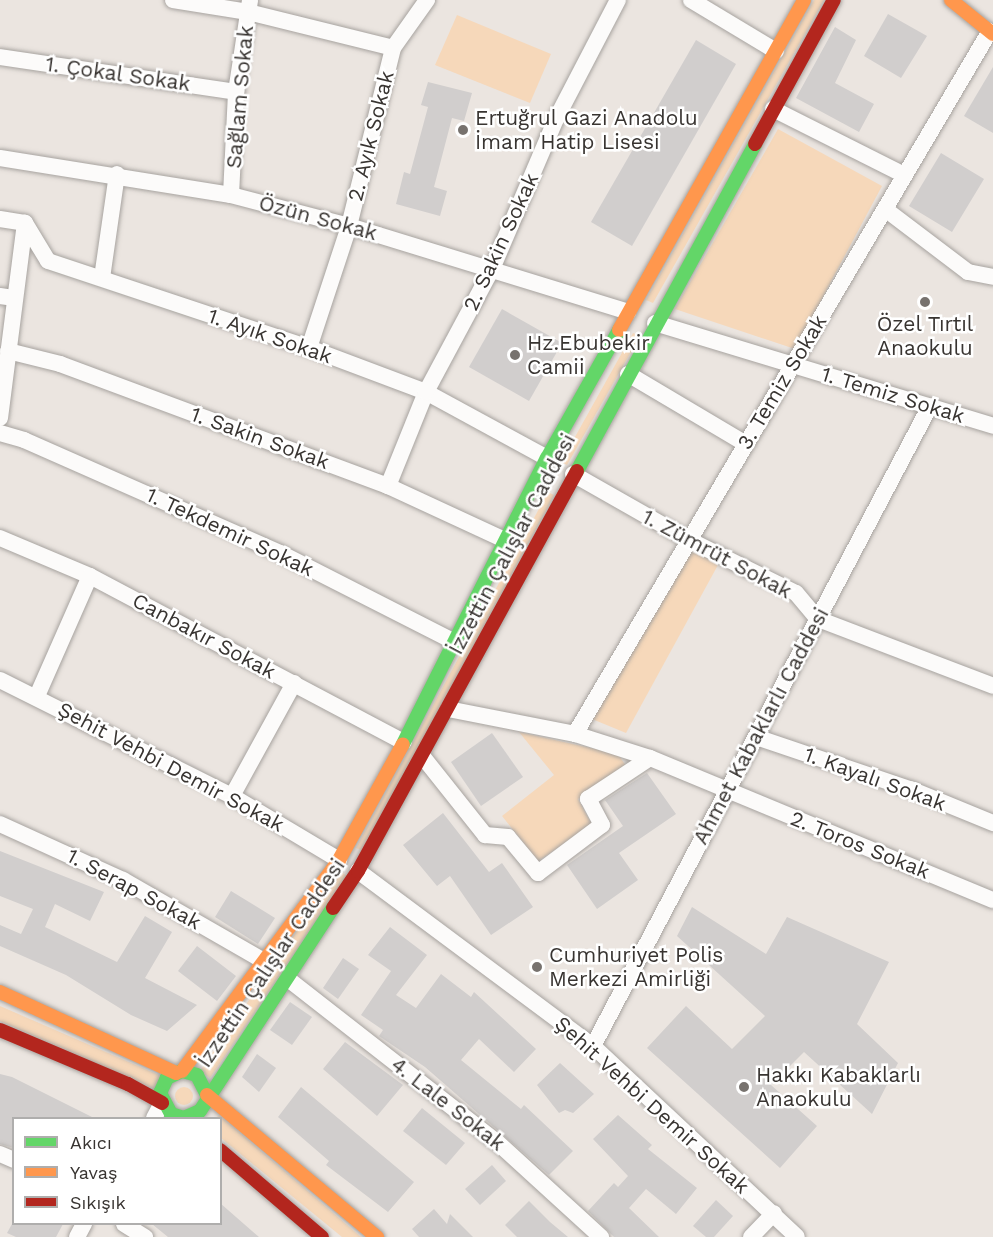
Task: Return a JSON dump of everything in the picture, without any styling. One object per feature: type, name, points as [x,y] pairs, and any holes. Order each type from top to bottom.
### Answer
[{"type":"street","points":[[173,0],[249,6],[393,48]]},
{"type":"street","name":"2. Ayık Sokak","points":[[309,348],[349,226],[393,48],[427,0]]},
{"type":"street","name":"2. Sakin Sokak","points":[[388,486],[426,392],[492,269],[556,119],[618,0]]},
{"type":"street","points":[[691,0],[776,51]]},
{"type":"street","name":"İzzettin Çalışlar Caddesi","points":[[179,1072],[339,860],[404,742],[547,458],[804,0]]},
{"type":"street","name":"İzzettin Çalışlar Caddesi","points":[[207,1095],[288,979],[358,871],[423,757],[655,322],[834,0]]},
{"type":"street","points":[[951,0],[991,32]]},
{"type":"street","name":"Sağlam Sokak","points":[[231,195],[236,92],[249,6]]},
{"type":"street","name":"3. Temiz Sokak","points":[[575,734],[904,175],[991,32]]},
{"type":"street","name":"1. Çokal Sokak","points":[[0,57],[236,92]]},
{"type":"street","points":[[773,109],[904,175]]},
{"type":"street","name":"Özün Sokak","points":[[0,158],[117,174],[231,195],[349,226],[628,312]]},
{"type":"street","points":[[102,278],[117,174]]},
{"type":"street","points":[[885,209],[968,272],[993,277]]},
{"type":"street","points":[[0,219],[25,223],[8,297],[8,351],[0,418]]},
{"type":"street","name":"1. Ayık Sokak","points":[[25,223],[48,261],[309,348],[426,392],[547,458]]},
{"type":"street","points":[[628,312],[655,322]]},
{"type":"street","name":"1. Temiz Sokak","points":[[655,322],[993,426]]},
{"type":"street","name":"1. Sakin Sokak","points":[[8,351],[60,364],[388,486],[507,541]]},
{"type":"street","points":[[628,374],[746,444]]},
{"type":"street","name":"Ahmet Kabaklarlı Caddesi","points":[[593,1046],[930,406]]},
{"type":"street","name":"1. Tekdemir Sokak","points":[[0,434],[24,440],[280,553],[455,642]]},
{"type":"street","points":[[547,458],[573,474]]},
{"type":"street","name":"1. Zümrüt Sokak","points":[[573,474],[689,540],[795,593],[818,619],[993,686]]},
{"type":"street","name":"Canbakır Sokak","points":[[0,538],[90,576],[404,742]]},
{"type":"street","points":[[37,696],[90,576]]},
{"type":"street","name":"Şehit Vehbi Demir Sokak","points":[[0,680],[37,696],[232,796],[339,860]]},
{"type":"street","points":[[232,796],[294,683]]},
{"type":"street","name":"2. Toros Sokak","points":[[448,709],[575,734],[650,758],[993,900]]},
{"type":"street","name":"1. Kayalı Sokak","points":[[756,737],[910,789],[993,824]]},
{"type":"street","points":[[423,757],[485,834],[508,837],[538,873],[602,825],[588,799],[650,758]]},
{"type":"street","name":"1. Serap Sokak","points":[[0,824],[123,880],[264,961]]},
{"type":"street","points":[[339,860],[358,871]]},
{"type":"street","name":"Şehit Vehbi Demir Sokak","points":[[358,871],[593,1046],[794,1234]]},
{"type":"street","name":"4. Lale Sokak","points":[[288,979],[497,1142],[601,1237]]},
{"type":"street","points":[[0,992],[202,1081],[207,1095],[377,1237]]},
{"type":"street","points":[[0,1030],[128,1084],[162,1103],[171,1114],[181,1117]]},
{"type":"street","points":[[155,1117],[162,1103],[164,1082],[179,1072]]},
{"type":"street","points":[[186,1117],[200,1111],[207,1095]]},
{"type":"street","points":[[222,1152],[322,1237]]},
{"type":"street","points":[[751,1237],[774,1213]]},
{"type":"street","points":[[126,1225],[145,1237]]},
{"type":"street","points":[[794,1234],[809,1237]]},
{"type":"shaded area","points":[[814,0],[824,0],[653,303],[646,300]]},
{"type":"shaded area","points":[[457,15],[551,54],[530,103],[435,65]]},
{"type":"shaded area","points":[[778,129],[882,186],[795,349],[675,309]]},
{"type":"shaded area","points":[[633,333],[640,336],[567,465],[561,462]]},
{"type":"shaded area","points":[[548,492],[554,495],[364,851],[356,848]]},
{"type":"shaded area","points":[[687,547],[718,565],[626,733],[592,719]]},
{"type":"shaded area","points":[[519,732],[618,754],[626,766],[578,799],[592,825],[538,861],[502,816],[554,775]]},
{"type":"shaded area","points":[[339,870],[347,876],[210,1078],[200,1071]]},
{"type":"shaded area","points":[[0,1006],[161,1076],[155,1089],[0,1021]]},
{"type":"shaded area","points":[[180,1087],[188,1087],[193,1092],[191,1103],[180,1105],[175,1100],[175,1092]]},
{"type":"shaded area","points":[[222,1118],[361,1237],[342,1237],[222,1139]]},
{"type":"building","points":[[888,14],[927,36],[901,78],[864,56]]},
{"type":"building","points":[[835,27],[856,40],[835,83],[874,104],[859,132],[796,98]]},
{"type":"building","points":[[696,40],[736,64],[632,246],[591,222]]},
{"type":"building","points":[[993,67],[993,133],[964,116]]},
{"type":"building","points":[[428,82],[472,93],[464,121],[452,118],[434,187],[447,191],[440,216],[396,204],[404,172],[410,174],[428,107],[421,105]]},
{"type":"building","points":[[941,153],[984,179],[952,232],[909,206]]},
{"type":"building","name":"Hz.Ebubekir Camii","points":[[502,309],[562,343],[529,401],[469,367]]},
{"type":"building","points":[[492,733],[523,777],[481,806],[451,762]]},
{"type":"building","points":[[647,773],[676,814],[619,853],[638,880],[597,909],[567,865],[623,826],[605,800]]},
{"type":"building","points":[[443,813],[489,872],[502,863],[533,907],[491,935],[450,876],[437,886],[403,845]]},
{"type":"building","points":[[0,851],[104,892],[90,921],[55,904],[45,927],[117,962],[145,916],[172,932],[145,978],[197,1005],[167,1031],[131,1015],[66,975],[0,946],[0,925],[21,934],[33,909],[0,896]]},
{"type":"building","points":[[231,891],[275,918],[258,944],[215,917]]},
{"type":"building","points":[[692,907],[766,954],[787,917],[889,962],[857,1024],[898,1063],[872,1114],[804,1052],[771,1085],[817,1126],[780,1168],[647,1048],[686,1006],[732,1049],[765,1016],[677,936]]},
{"type":"building","points":[[390,927],[427,955],[396,995],[416,1008],[441,974],[471,997],[474,992],[536,1049],[514,1072],[479,1039],[461,1060],[521,1109],[524,1105],[573,1151],[549,1175],[425,1067],[379,1036],[383,1030],[361,1015],[391,971],[368,955]]},
{"type":"building","points":[[197,946],[236,976],[217,1001],[178,971]]},
{"type":"building","points":[[343,958],[359,969],[338,999],[323,988]]},
{"type":"building","points":[[290,1002],[312,1017],[292,1045],[270,1030]]},
{"type":"building","points":[[345,1042],[403,1085],[377,1116],[323,1069]]},
{"type":"building","points":[[257,1054],[276,1068],[259,1092],[242,1077]]},
{"type":"building","points":[[560,1063],[594,1094],[573,1113],[565,1110],[559,1113],[537,1085]]},
{"type":"building","points":[[0,1074],[12,1077],[92,1117],[12,1117],[12,1147],[0,1144]]},
{"type":"building","points":[[301,1087],[414,1182],[388,1212],[326,1165],[329,1161],[278,1117]]},
{"type":"building","points":[[422,1108],[465,1143],[446,1165],[403,1131]]},
{"type":"building","points":[[618,1115],[652,1145],[648,1149],[697,1188],[676,1214],[646,1189],[629,1208],[659,1237],[614,1237],[588,1211],[614,1183],[618,1187],[628,1176],[593,1139]]},
{"type":"building","points":[[492,1165],[506,1181],[480,1205],[465,1189]]},
{"type":"building","points":[[716,1200],[733,1216],[714,1237],[706,1237],[693,1226]]},
{"type":"building","points":[[529,1201],[568,1237],[517,1237],[505,1225]]},
{"type":"building","points":[[222,1205],[259,1237],[168,1237],[153,1225],[222,1225]]},
{"type":"building","points":[[434,1209],[447,1224],[450,1214],[473,1237],[419,1237],[412,1229]]},
{"type":"building","points":[[12,1224],[62,1225],[56,1237],[16,1237],[7,1233]]},
{"type":"traffic: fast","points":[[577,471],[755,144]]},
{"type":"traffic: fast","points":[[403,744],[547,458],[619,330]]},
{"type":"traffic: fast","points":[[186,1117],[200,1111],[333,908]]},
{"type":"traffic: fast","points":[[181,1117],[171,1114],[160,1093],[167,1078],[182,1071],[197,1075],[207,1095]]},
{"type":"traffic: slow","points":[[619,330],[804,0]]},
{"type":"traffic: slow","points":[[951,0],[993,34]]},
{"type":"traffic: slow","points":[[182,1071],[339,860],[403,744]]},
{"type":"traffic: slow","points":[[0,992],[176,1073]]},
{"type":"traffic: slow","points":[[207,1095],[377,1237]]},
{"type":"traffic: jam","points":[[755,144],[834,0]]},
{"type":"traffic: jam","points":[[333,908],[358,871],[577,471]]},
{"type":"traffic: jam","points":[[0,1030],[128,1084],[162,1103]]},
{"type":"traffic: jam","points":[[222,1152],[322,1237]]},
{"type":"place","name":"Ertuğrul Gazi Anadolu İmam Hatip Lisesi","points":[[463,130]]},
{"type":"place","name":"Özel Tırtıl Anaokulu","points":[[925,302]]},
{"type":"place","name":"Hz.Ebubekir Camii","points":[[515,355]]},
{"type":"place","name":"Cumhuriyet Polis Merkezi Amirliği","points":[[537,967]]},
{"type":"place","name":"Hakkı Kabaklarlı Anaokulu","points":[[744,1087]]}]
